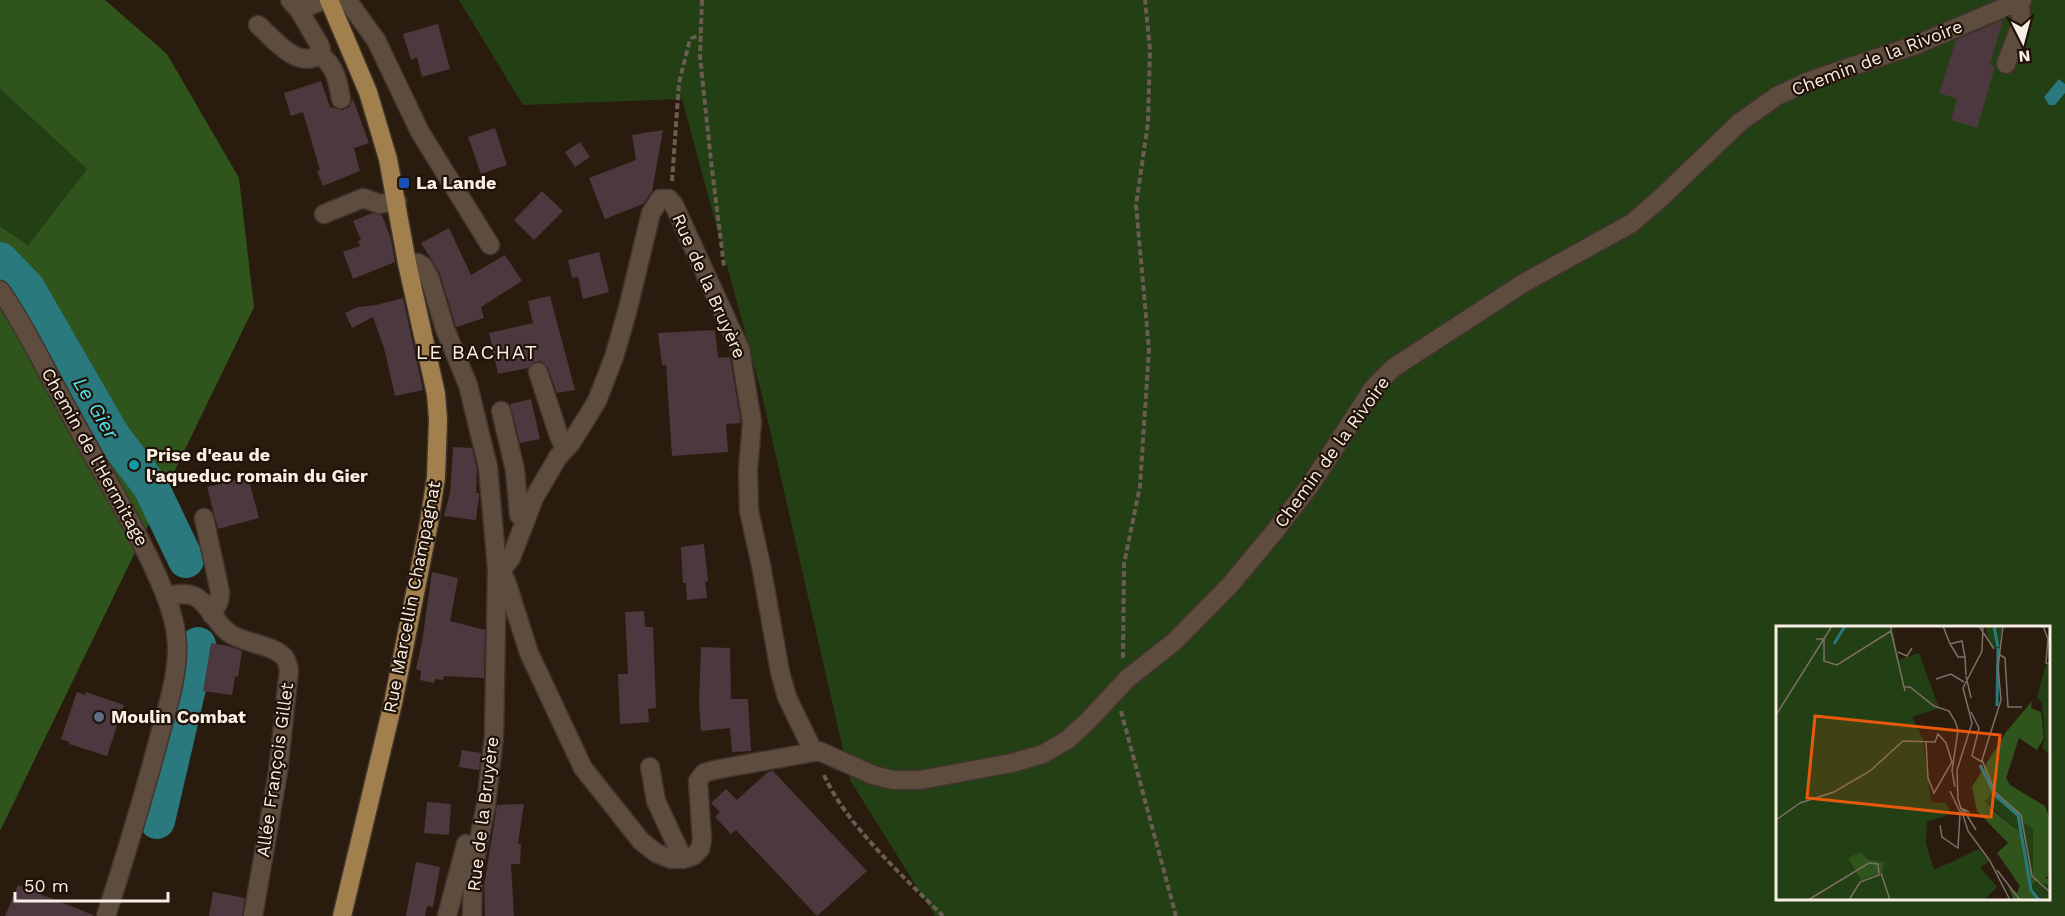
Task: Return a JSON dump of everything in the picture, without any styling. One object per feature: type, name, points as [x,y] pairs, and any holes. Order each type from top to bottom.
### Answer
[{"type":"main road","name":"Rue Marcellin Champagnat","points":[[336,1],[368,92],[388,159],[407,263],[436,394],[438,419],[436,477],[429,523],[393,703],[342,916]]},
{"type":"street","points":[[319,54],[320,44],[295,5],[336,1],[376,40],[420,132],[490,245]]},
{"type":"street","name":"Chemin de la Rivoire","points":[[813,752],[825,753],[873,775],[893,780],[920,780],[1012,763],[1043,754],[1067,740],[1127,679],[1175,641],[1230,585],[1290,512],[1311,484],[1374,387],[1393,368],[1522,284],[1632,223],[1740,122],[1777,96],[1809,81],[1918,44],[2020,1]]},
{"type":"street","points":[[2006,64],[2022,13],[2020,1]]},
{"type":"street","points":[[258,25],[295,56],[311,59],[319,54]]},
{"type":"street","points":[[319,54],[331,64],[341,99]]},
{"type":"street","points":[[324,214],[363,198],[380,204],[397,201]]},
{"type":"street","name":"Rue de la Bruyère","points":[[497,568],[506,564],[511,558],[534,498],[558,457],[572,443],[597,401],[614,357],[627,312],[651,213],[660,199],[669,200],[677,212],[744,361],[752,422],[748,470],[749,511],[763,573],[780,672],[790,704],[813,752]]},
{"type":"street","name":"Rue de la Bruyère","points":[[407,263],[418,263],[427,272],[448,336],[468,385],[488,467],[497,568],[494,736],[488,788],[473,869],[472,916]]},
{"type":"street","name":"Chemin de l'Hermitage","points":[[0,290],[18,316],[67,409],[115,491],[147,552],[174,621],[177,642],[174,679],[134,831],[106,916]]},
{"type":"street","points":[[538,372],[558,436],[565,449]]},
{"type":"street","points":[[501,411],[515,470],[519,515],[525,520]]},
{"type":"street","points":[[204,518],[220,591],[219,601],[212,615]]},
{"type":"street","points":[[497,568],[502,572],[507,584],[529,653],[583,768],[641,841],[656,853],[671,859],[683,859],[693,856],[700,849],[702,840],[698,781],[704,773],[813,752]]},
{"type":"street","name":"Allée François Gillet","points":[[166,597],[184,594],[194,596],[229,633],[243,641],[275,650],[286,658],[289,670],[279,772],[253,916]]},
{"type":"street","points":[[650,767],[656,801],[683,859]]},
{"type":"street","points":[[447,916],[480,789],[488,788]]},
{"type":"path","points":[[702,0],[700,35],[711,161],[725,271]]},
{"type":"path","points":[[1127,679],[1123,665],[1124,564],[1140,486],[1149,350],[1136,205],[1148,123],[1150,50],[1145,0]]},
{"type":"path","points":[[669,200],[672,193],[679,83],[689,43],[692,38],[700,35]]},
{"type":"path","points":[[1113,693],[1119,706],[1176,916]]},
{"type":"path","points":[[813,752],[826,779],[871,843],[943,916]]},
{"type":"green space","points":[[0,0],[105,0],[167,54],[239,178],[254,307],[0,831],[0,226],[28,245],[87,169],[0,89]]},
{"type":"green space","points":[[459,0],[2065,0],[2065,916],[935,916],[850,780],[762,395],[682,99],[523,105]]},
{"type":"green space","points":[[0,89],[87,169],[28,245],[0,226]]},
{"type":"water","points":[[2059,79],[2065,84],[2065,93],[2055,105],[2049,105],[2044,97]]},
{"type":"building","points":[[2003,20],[1990,64],[1995,67],[1977,128],[1951,120],[1957,99],[1939,93],[1956,40]]},
{"type":"building","points":[[438,24],[450,69],[422,77],[417,57],[411,60],[403,34]]},
{"type":"building","points":[[321,81],[330,107],[343,110],[349,107],[353,99],[369,143],[354,148],[360,171],[323,186],[317,171],[320,170],[303,112],[291,116],[284,93]]},
{"type":"building","points":[[495,128],[507,165],[481,174],[468,137]]},
{"type":"building","points":[[663,130],[652,191],[643,204],[605,219],[589,178],[636,160],[632,135]]},
{"type":"building","points":[[580,142],[590,157],[575,167],[565,152]]},
{"type":"building","points":[[542,191],[563,211],[534,240],[514,220]]},
{"type":"building","points":[[372,213],[382,215],[391,239],[395,262],[353,279],[343,252],[360,246],[358,241],[361,240],[353,221]]},
{"type":"building","points":[[449,228],[471,275],[505,255],[522,281],[481,307],[484,318],[456,327],[440,274],[421,243]]},
{"type":"building","points":[[599,252],[609,292],[583,299],[578,277],[572,278],[568,260]]},
{"type":"building","points":[[550,296],[575,390],[557,393],[548,368],[541,361],[534,362],[528,368],[498,374],[489,333],[533,323],[528,301]]},
{"type":"building","points":[[403,298],[423,390],[395,396],[384,348],[373,317],[352,328],[345,313],[358,307]]},
{"type":"building","points":[[715,330],[718,358],[730,357],[741,423],[726,424],[728,452],[672,456],[666,365],[662,365],[658,333]]},
{"type":"building","points":[[531,399],[540,439],[520,443],[510,404]]},
{"type":"building","points":[[453,447],[472,448],[477,469],[476,493],[479,493],[476,520],[444,516],[450,493]]},
{"type":"building","points":[[248,477],[259,518],[218,529],[207,487]]},
{"type":"building","points":[[704,544],[708,581],[705,582],[707,598],[687,600],[686,583],[683,583],[681,547]]},
{"type":"building","points":[[432,572],[458,578],[450,621],[485,630],[484,678],[444,676],[443,680],[435,679],[434,683],[420,680],[421,671],[416,669]]},
{"type":"building","points":[[644,611],[645,627],[653,627],[656,708],[648,709],[649,722],[620,724],[618,674],[628,674],[625,612]]},
{"type":"building","points":[[211,643],[242,651],[238,677],[235,676],[232,695],[203,691]]},
{"type":"building","points":[[701,647],[730,648],[731,699],[748,699],[751,751],[732,752],[730,728],[701,731],[699,704]]},
{"type":"building","name":"Moulin Combat","points":[[77,692],[85,695],[86,692],[124,705],[107,756],[69,744],[61,739]]},
{"type":"building","points":[[462,750],[481,753],[479,770],[459,767]]},
{"type":"building","points":[[773,771],[867,871],[817,916],[736,830],[731,834],[715,817],[720,812],[711,803],[726,789],[737,800],[768,772]]},
{"type":"building","points":[[427,802],[451,804],[449,835],[424,833]]},
{"type":"building","points":[[524,804],[518,844],[521,844],[520,864],[511,864],[514,916],[485,916],[484,886],[497,805]]},
{"type":"building","points":[[416,862],[440,867],[433,907],[427,906],[425,916],[406,916]]},
{"type":"building","points":[[18,885],[93,915],[93,916],[5,916]]},
{"type":"building","points":[[213,892],[245,898],[242,916],[209,916]]},
{"type":"waterway","name":"Le Gier","points":[[0,260],[27,288],[111,434],[151,487],[186,560]]},
{"type":"waterway","name":"Le Gier","points":[[157,821],[198,645]]},
{"type":"place","name":"La Lande","points":[[404,183]]},
{"type":"place","name":"Prise d'eau de l'aqueduc romain du Gier","points":[[134,465]]},
{"type":"place","name":"Moulin Combat","points":[[99,717]]},
{"type":"district","name":"LE BACHAT","points":[[477,352]]}]
